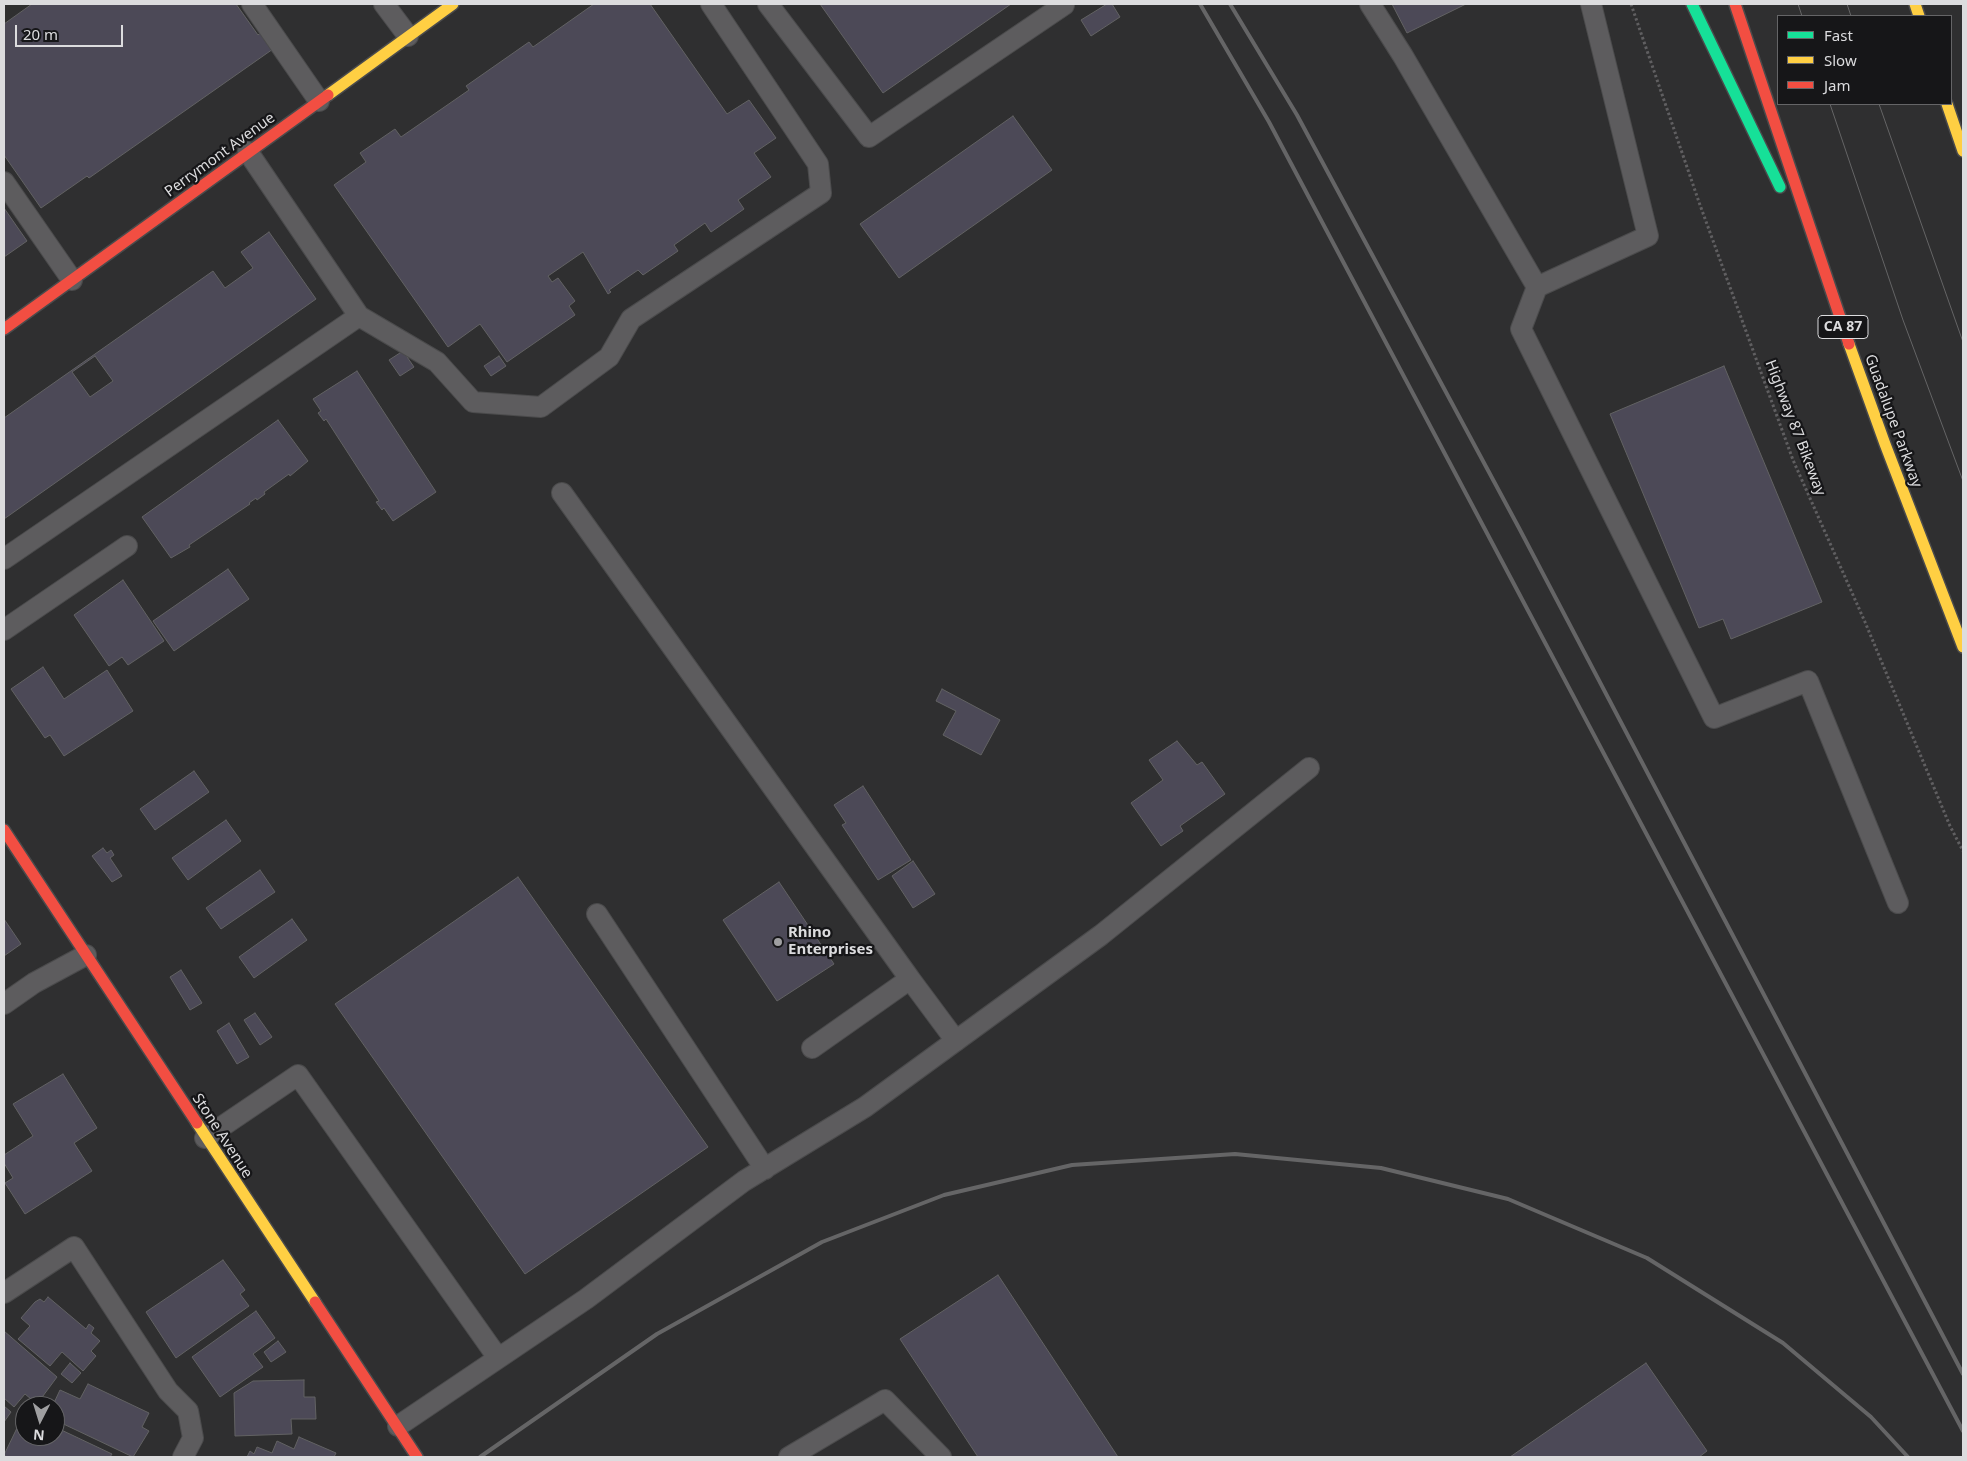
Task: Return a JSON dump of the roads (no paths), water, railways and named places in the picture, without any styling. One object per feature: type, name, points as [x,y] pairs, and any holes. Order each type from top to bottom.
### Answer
[{"type":"main road","name":"Perrymont Avenue","points":[[4,330],[453,4]]},
{"type":"main road","points":[[1692,4],[1786,200]]},
{"type":"main road","name":"Guadalupe Parkway","points":[[1735,4],[1830,289],[1885,444],[1963,647]]},
{"type":"main road","points":[[1947,105],[1963,151]]},
{"type":"main road","points":[[1794,217],[1830,289]]},
{"type":"main road","name":"Stone Avenue","points":[[4,830],[205,1138],[418,1457]]},
{"type":"lane","points":[[252,4],[319,101]]},
{"type":"lane","points":[[384,4],[408,36]]},
{"type":"lane","points":[[248,152],[359,316],[437,362],[473,402],[541,407],[609,357],[631,320],[821,193],[818,164],[711,4]]},
{"type":"lane","points":[[768,4],[870,137],[1064,5]]},
{"type":"lane","points":[[1370,4],[1403,56],[1537,288]]},
{"type":"lane","points":[[1591,4],[1648,236],[1537,288],[1521,329],[1714,718],[1808,681],[1898,904]]},
{"type":"lane","points":[[4,182],[72,280]]},
{"type":"lane","points":[[4,559],[359,316]]},
{"type":"lane","points":[[562,493],[910,979],[956,1040]]},
{"type":"lane","points":[[4,630],[127,546]]},
{"type":"lane","points":[[398,1426],[586,1299],[744,1181],[865,1107],[1101,935],[1309,768]]},
{"type":"lane","points":[[597,914],[765,1169]]},
{"type":"lane","points":[[4,1004],[34,983],[86,955]]},
{"type":"lane","points":[[812,1048],[910,979]]},
{"type":"lane","points":[[205,1138],[298,1075],[498,1358]]},
{"type":"lane","points":[[4,1293],[74,1247],[168,1391],[188,1411],[193,1438],[183,1457]]},
{"type":"lane","points":[[789,1457],[885,1400],[941,1457]]},
{"type":"tram line","points":[[1798,4],[1802,15]]},
{"type":"tram line","points":[[1847,4],[1851,15]]},
{"type":"tram line","points":[[1830,105],[1903,320],[1963,481]]},
{"type":"tram line","points":[[1879,105],[1963,342]]},
{"type":"railway","points":[[1200,4],[1269,122],[1963,1431]]},
{"type":"railway","points":[[1230,4],[1297,115],[1519,528],[1963,1374]]},
{"type":"railway","points":[[480,1457],[657,1334],[822,1242],[944,1195],[1072,1165],[1235,1154],[1381,1168],[1508,1199],[1647,1258],[1783,1343],[1871,1417],[1908,1457]]},
{"type":"place","name":"Rhino Enterprises","points":[[778,942]]}]
